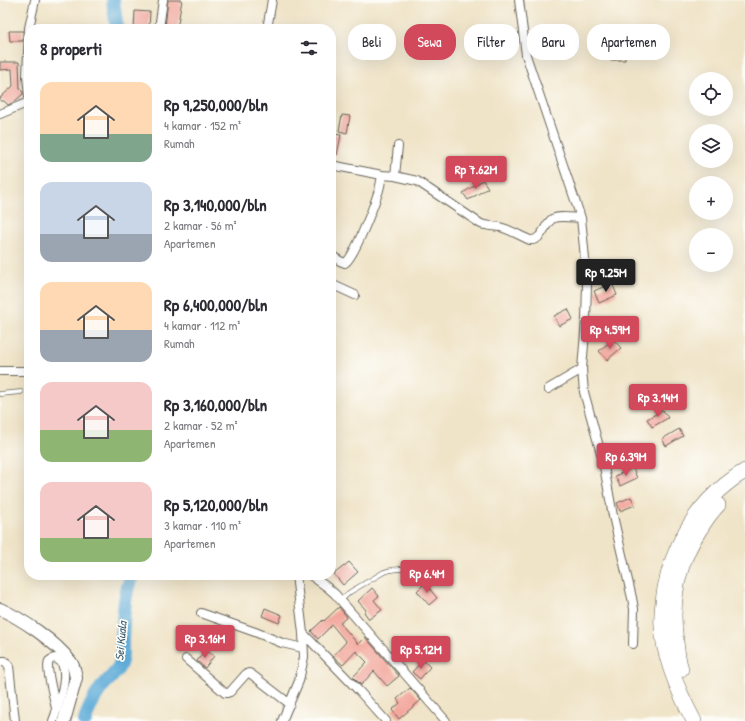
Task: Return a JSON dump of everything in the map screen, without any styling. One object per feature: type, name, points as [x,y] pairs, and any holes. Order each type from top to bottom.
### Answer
[{"type":"highway","points":[[694,721],[685,704],[672,670],[664,641],[662,626],[663,601],[668,572],[684,533],[695,516],[725,485],[745,471]]},
{"type":"highway","points":[[704,721],[687,688],[678,661],[674,628],[674,603],[678,579],[682,564],[693,540],[704,522],[716,507],[732,492],[745,483]]},
{"type":"street","points":[[30,24],[35,0]]},
{"type":"street","points":[[160,24],[163,0]]},
{"type":"street","points":[[268,24],[272,0]]},
{"type":"street","points":[[518,0],[526,55],[580,218],[587,284],[582,369],[584,392],[603,461],[612,516],[632,598],[634,609],[634,644]]},
{"type":"street","points":[[0,114],[24,104]]},
{"type":"street","points":[[395,176],[398,146]]},
{"type":"street","points":[[336,166],[417,181],[481,224],[498,227],[530,240],[538,238],[552,219],[561,217],[580,218]]},
{"type":"street","points":[[336,258],[345,263],[351,257],[378,192],[382,175]]},
{"type":"street","points":[[336,286],[355,295]]},
{"type":"street","points":[[548,389],[582,369]]},
{"type":"street","points":[[0,371],[24,371]]},
{"type":"street","points":[[282,721],[299,681],[304,657],[297,580]]},
{"type":"street","points":[[317,580],[327,587],[340,601],[446,721]]},
{"type":"street","points":[[0,609],[21,620],[52,642],[71,662],[76,678],[64,721]]},
{"type":"street","points":[[201,613],[282,643],[304,648]]},
{"type":"street","points":[[302,633],[386,721]]},
{"type":"street","points":[[53,721],[57,710],[64,682],[64,669],[61,662],[53,658],[48,665],[57,710]]},
{"type":"street","points":[[186,659],[225,693],[230,692],[246,674],[249,673],[290,704]]},
{"type":"street","points":[[0,660],[5,661],[9,666],[15,721]]},
{"type":"lane","points":[[0,394],[21,392]]},
{"type":"lane","points":[[340,601],[350,592],[390,570],[444,571]]},
{"type":"building","points":[[168,0],[182,0],[178,24],[165,24]]},
{"type":"building","points":[[135,11],[150,12],[149,24],[134,24]]},
{"type":"building","points":[[9,31],[23,31],[23,41],[10,41]]},
{"type":"building","points":[[0,62],[19,62],[20,89],[23,94],[8,105],[4,101],[0,101],[0,98],[13,86],[12,69],[0,70]]},
{"type":"building","points":[[342,115],[350,116],[347,133],[339,131]]},
{"type":"building","points":[[336,134],[341,135],[336,155]]},
{"type":"building","points":[[483,180],[488,188],[468,200],[463,193]]},
{"type":"building","points":[[612,283],[617,295],[599,303],[594,291]]},
{"type":"building","points":[[568,309],[573,319],[559,326],[554,316]]},
{"type":"building","points":[[613,339],[621,348],[607,360],[599,351]]},
{"type":"building","points":[[663,410],[668,418],[652,427],[647,419]]},
{"type":"building","points":[[679,429],[683,436],[666,446],[662,439]]},
{"type":"building","points":[[633,468],[637,478],[620,486],[615,476]]},
{"type":"building","points":[[631,497],[635,505],[620,511],[617,503]]},
{"type":"building","points":[[349,562],[358,572],[343,585],[336,576],[336,572]]},
{"type":"building","points":[[425,583],[437,598],[429,605],[417,591]]},
{"type":"building","points":[[372,588],[379,596],[374,600],[382,610],[369,619],[364,612],[366,610],[358,601]]},
{"type":"building","points":[[339,607],[347,617],[340,623],[358,644],[365,637],[399,676],[387,686],[374,671],[361,685],[353,677],[367,662],[356,651],[343,665],[333,656],[346,642],[332,625],[318,639],[311,631]]},
{"type":"building","points":[[265,608],[282,615],[279,623],[262,616]]},
{"type":"building","points":[[205,650],[214,656],[205,668],[197,661]]},
{"type":"building","points":[[423,660],[430,667],[420,679],[412,672]]},
{"type":"building","points":[[410,688],[421,700],[399,719],[392,710],[400,703],[397,699]]},
{"type":"waterway","name":"Sei Kuala","points":[[113,0],[116,24]]},
{"type":"waterway","name":"Sei Kuala","points":[[85,721],[96,696],[114,674],[121,661],[125,598],[130,580]]}]
